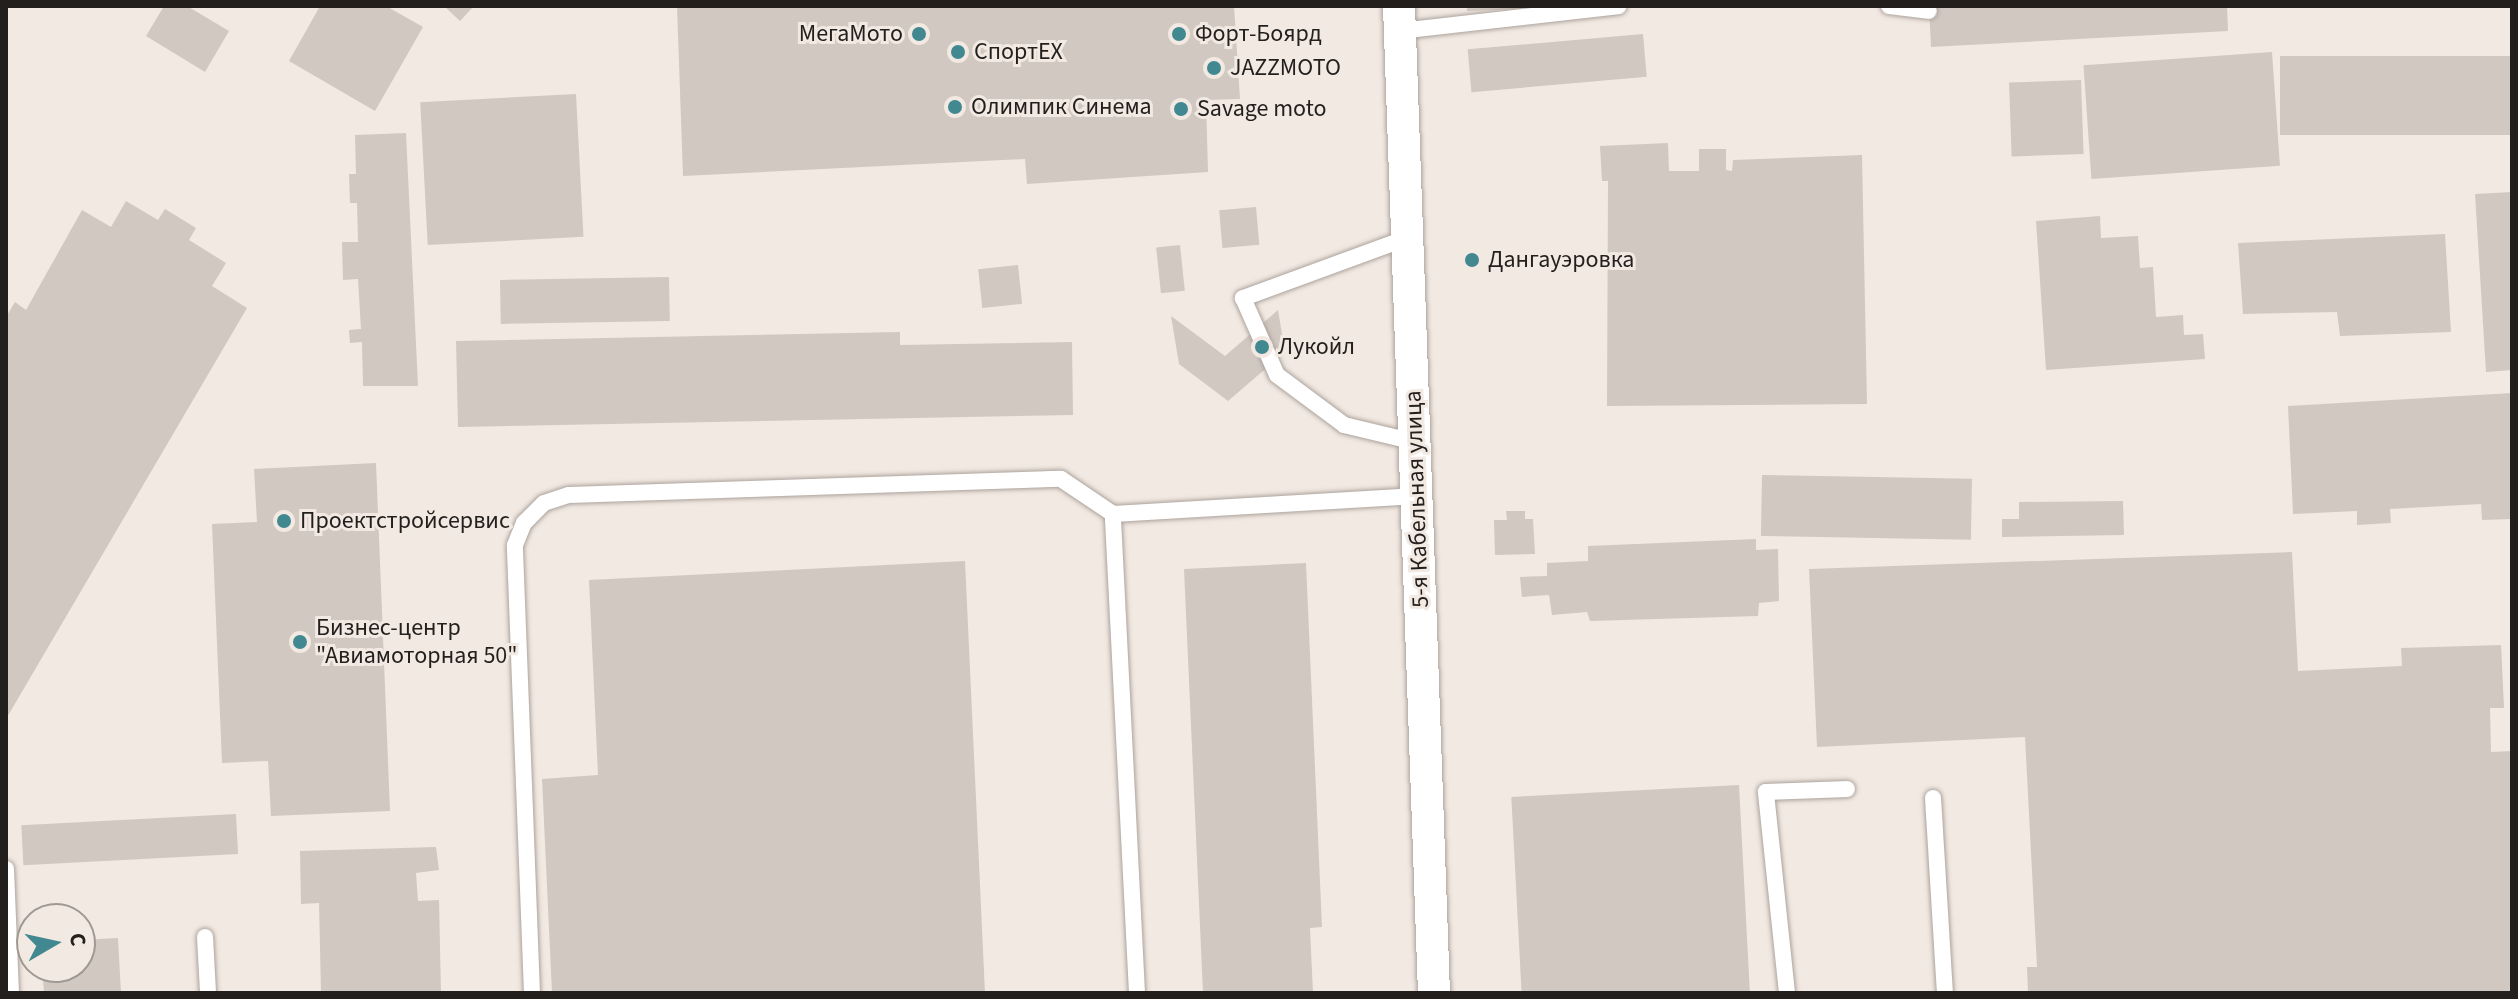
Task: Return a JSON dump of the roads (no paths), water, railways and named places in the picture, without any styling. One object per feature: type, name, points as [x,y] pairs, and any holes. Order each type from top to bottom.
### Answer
[{"type":"street","name":"5-я Кабельная улица","points":[[1399,18],[1434,993]]},
{"type":"lane","points":[[1399,18],[1619,6]]},
{"type":"lane","points":[[1889,6],[1929,11]]},
{"type":"lane","points":[[1407,238],[1243,298],[1277,375],[1344,425],[1415,442]]},
{"type":"lane","points":[[532,993],[515,545],[524,523],[544,503],[569,495],[1061,479],[1113,514],[1417,496]]},
{"type":"lane","points":[[1113,514],[1137,993]]},
{"type":"lane","points":[[1787,993],[1766,792],[1847,789]]},
{"type":"lane","points":[[1933,798],[1945,993]]},
{"type":"lane","points":[[6,869],[11,993]]},
{"type":"lane","points":[[205,937],[208,993]]},
{"type":"place","name":"МегаМото","points":[[919,34]]},
{"type":"place","name":"Форт-Боярд","points":[[1179,34]]},
{"type":"place","name":"СпортEX","points":[[958,52]]},
{"type":"place","name":"JAZZMOTO","points":[[1214,68]]},
{"type":"place","name":"Олимпик Синема","points":[[955,107]]},
{"type":"place","name":"Savage moto","points":[[1181,109]]},
{"type":"place","name":"Дангауэровка","points":[[1472,260]]},
{"type":"place","name":"Лукойл","points":[[1262,347]]},
{"type":"place","name":"Проектстройсервис","points":[[284,521]]},
{"type":"place","name":"Бизнес-центр \"Авиамоторная 50\"","points":[[300,642]]}]
